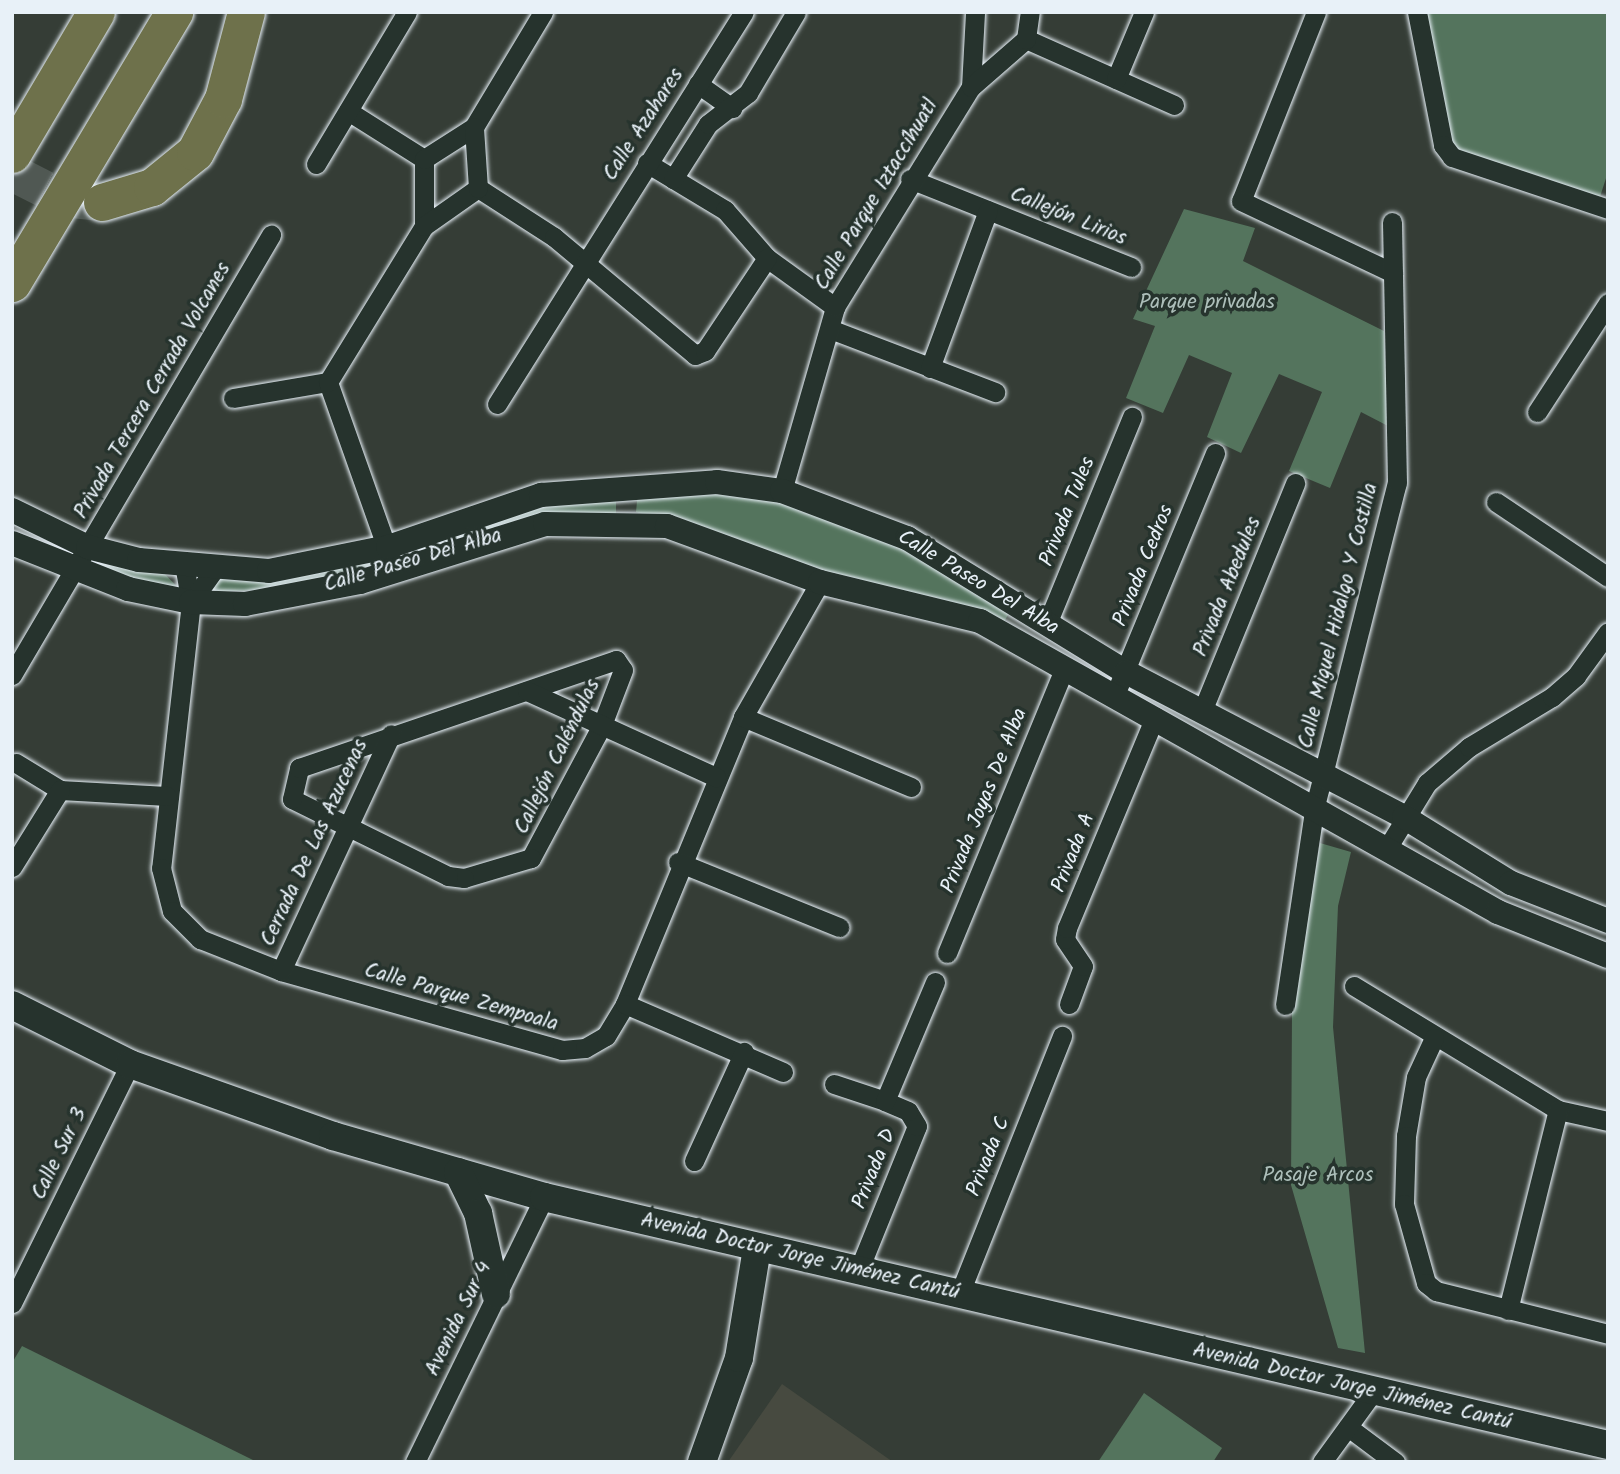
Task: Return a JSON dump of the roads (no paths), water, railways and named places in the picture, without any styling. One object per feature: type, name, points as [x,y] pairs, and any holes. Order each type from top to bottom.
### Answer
[{"type":"highway","points":[[12,154],[96,12]]},
{"type":"highway","points":[[12,283],[174,12]]},
{"type":"highway","points":[[102,202],[152,187],[195,152],[223,99],[246,12]]},
{"type":"main road","name":"Avenida Doctor Jorge Jiménez Cantú","points":[[12,1005],[130,1064],[333,1136],[544,1196],[858,1272],[1608,1445]]},
{"type":"main road","points":[[458,1172],[478,1213],[496,1294]]},
{"type":"main road","points":[[702,1462],[739,1358],[757,1248]]},
{"type":"street","points":[[316,164],[407,12]]},
{"type":"street","points":[[424,159],[474,127],[543,12]]},
{"type":"street","name":"Calle Azahares","points":[[497,404],[583,263],[744,12]]},
{"type":"street","points":[[673,179],[708,124],[748,93],[796,12]]},
{"type":"street","points":[[971,87],[975,12]]},
{"type":"street","points":[[1030,12],[1026,39],[1174,105]]},
{"type":"street","points":[[1116,79],[1144,12]]},
{"type":"street","points":[[1316,12],[1241,201],[1393,273]]},
{"type":"street","points":[[1416,12],[1443,145],[1452,157],[1608,209]]},
{"type":"street","points":[[973,37],[1003,58]]},
{"type":"street","name":"Calle Parque Iztaccíhuatl","points":[[782,491],[835,307],[910,179],[971,87],[1026,39]]},
{"type":"street","points":[[698,85],[732,108]]},
{"type":"street","points":[[348,111],[424,159]]},
{"type":"street","points":[[474,127],[478,188]]},
{"type":"street","points":[[424,159],[424,226]]},
{"type":"street","points":[[647,163],[726,210],[767,258],[835,307]]},
{"type":"street","name":"Callejón Lirios","points":[[910,179],[1131,267]]},
{"type":"street","points":[[233,398],[328,382],[424,226],[478,188]]},
{"type":"street","points":[[478,188],[583,263],[695,355],[705,351],[767,258]]},
{"type":"street","points":[[930,368],[988,210]]},
{"type":"street","name":"Calle Miguel Hidalgo Y Costilla","points":[[1285,1005],[1314,810],[1396,483],[1392,222]]},
{"type":"street","name":"Privada Tercera Cerrada Volcanes","points":[[12,675],[271,235]]},
{"type":"street","points":[[1537,412],[1608,303]]},
{"type":"street","points":[[830,329],[995,393]]},
{"type":"street","points":[[328,382],[388,547],[394,571]]},
{"type":"street","name":"Privada Tules","points":[[1047,624],[1132,417]]},
{"type":"street","name":"Privada Cedros","points":[[1115,695],[1215,453]]},
{"type":"street","name":"Calle Paseo Del Alba","points":[[12,510],[88,547],[184,564],[269,571],[388,547],[497,506],[635,484],[717,482],[782,491],[907,538],[1126,672],[1203,709],[1404,817],[1511,883],[1608,921]]},
{"type":"street","name":"Privada Abedules","points":[[1203,709],[1295,483]]},
{"type":"street","points":[[626,522],[620,502],[635,484]]},
{"type":"street","points":[[1496,502],[1608,577]]},
{"type":"street","name":"Calle Paseo Del Alba","points":[[12,542],[75,570],[191,602],[245,604],[394,571],[545,524],[626,522],[667,526],[820,582],[980,621],[1155,717],[1497,912],[1608,956]]},
{"type":"street","name":"Calle Parque Zempoala","points":[[184,564],[191,602],[167,796],[161,868],[172,911],[200,939],[281,971],[562,1050],[586,1048],[606,1036],[625,1004],[678,862],[743,717],[820,582]]},
{"type":"street","name":"Calle Parque Zempoala","points":[[191,602],[218,566]]},
{"type":"street","points":[[1386,850],[1427,783],[1469,747],[1576,676],[1608,632]]},
{"type":"street","name":"Callejón Caléndulas","points":[[616,660],[623,670],[602,725],[531,859],[456,878],[346,829],[292,799],[295,772],[391,734],[527,691],[616,660]]},
{"type":"street","name":"Privada Joyas De Alba","points":[[947,953],[1065,667]]},
{"type":"street","points":[[527,691],[716,778]]},
{"type":"street","points":[[743,717],[911,787]]},
{"type":"street","name":"Privada A","points":[[1069,1004],[1083,966],[1065,939],[1067,928],[1155,717]]},
{"type":"street","name":"Cerrada De Las Azucenas","points":[[281,971],[391,734]]},
{"type":"street","points":[[16,763],[60,790],[167,796]]},
{"type":"street","points":[[12,867],[60,790]]},
{"type":"street","points":[[678,862],[839,927]]},
{"type":"street","name":"Privada D","points":[[858,1272],[917,1126],[908,1111],[885,1101],[935,982]]},
{"type":"street","points":[[1354,986],[1434,1038],[1558,1110],[1608,1121]]},
{"type":"street","points":[[625,1004],[744,1052],[783,1072]]},
{"type":"street","name":"Privada C","points":[[959,1295],[1062,1036]]},
{"type":"street","points":[[1434,1038],[1416,1077],[1406,1136],[1404,1204],[1420,1270],[1436,1291],[1608,1334]]},
{"type":"street","points":[[694,1161],[744,1052]]},
{"type":"street","name":"Calle Sur 3","points":[[12,1303],[130,1064]]},
{"type":"street","points":[[835,1084],[885,1101]]},
{"type":"street","points":[[1508,1310],[1558,1110]]},
{"type":"street","name":"Avenida Sur 4","points":[[415,1462],[544,1196]]},
{"type":"street","points":[[1322,1462],[1373,1392]]},
{"type":"street","points":[[1348,1427],[1395,1462]]},
{"type":"tunnel","points":[[12,172],[63,198],[102,202]]},
{"type":"park label","name":"Parque privadas","points":[[1207,303]]},
{"type":"park label","name":"Pasaje Arcos","points":[[1318,1176]]}]
